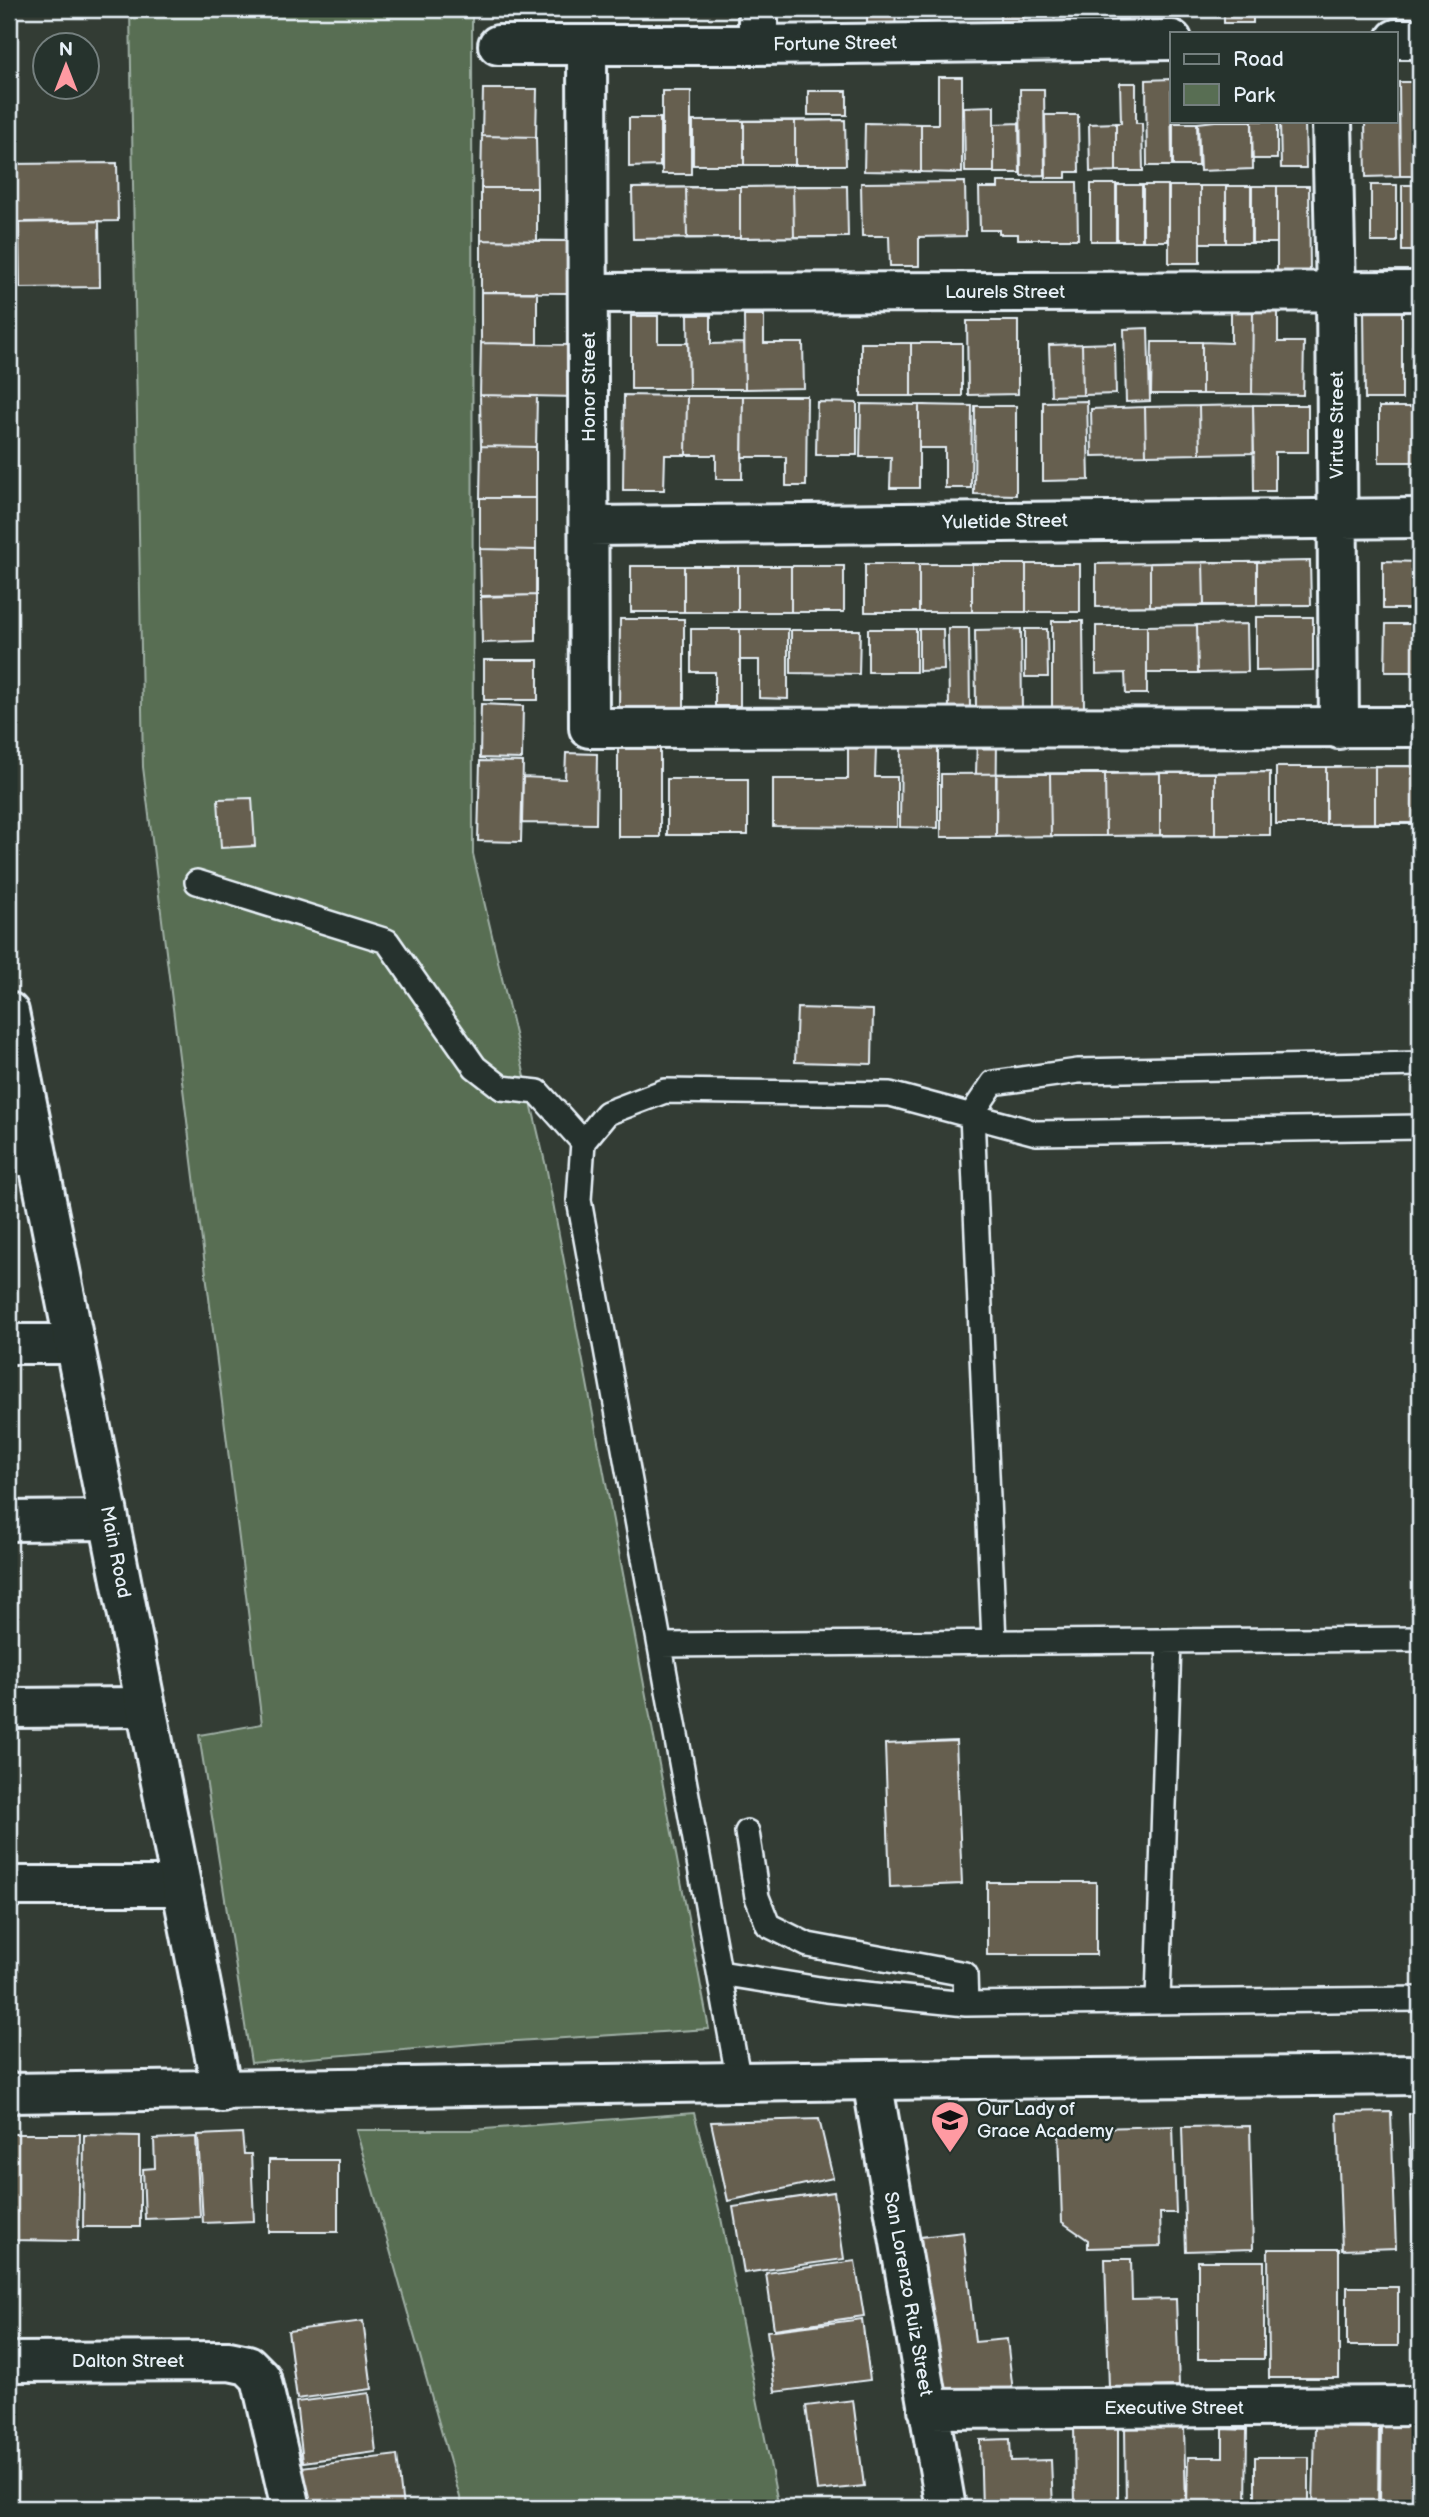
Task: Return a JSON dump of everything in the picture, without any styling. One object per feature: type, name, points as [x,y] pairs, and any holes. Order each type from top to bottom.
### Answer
[{"type":"street","name":"Fortune Street","points":[[498,45],[587,45],[758,27],[1170,40]]},
{"type":"street","points":[[1398,39],[1420,39]]},
{"type":"street","name":"Honor Street","points":[[587,45],[589,728],[1339,729]]},
{"type":"street","name":"Virtue Street","points":[[1332,122],[1339,729]]},
{"type":"street","name":"Laurels Street","points":[[589,293],[1420,292]]},
{"type":"street","name":"Yuletide Street","points":[[589,526],[1420,518]]},
{"type":"street","points":[[1339,729],[1420,727]]},
{"type":"street","name":"Main Road","points":[[9,1012],[23,1156],[74,1344],[222,2092]]},
{"type":"street","points":[[9,1345],[74,1344]]},
{"type":"street","points":[[9,1521],[108,1520]]},
{"type":"street","points":[[9,1708],[146,1707]]},
{"type":"street","points":[[9,1886],[181,1886]]},
{"type":"street","points":[[9,2093],[1420,2075]]},
{"type":"street","name":"San Lorenzo Ruiz Street","points":[[872,2080],[946,2508]]},
{"type":"street","name":"Dalton Street","points":[[9,2362],[229,2361],[248,2365],[261,2378],[291,2508]]},
{"type":"street","name":"Executive Street","points":[[928,2409],[1420,2406]]},
{"type":"lane","points":[[197,882],[387,941],[475,1067],[502,1088],[538,1092],[583,1142]]},
{"type":"lane","points":[[994,1642],[972,1114],[993,1083],[1078,1071],[1420,1064]]},
{"type":"lane","points":[[739,2082],[579,1200],[583,1142],[607,1113],[664,1091],[890,1094],[1036,1133],[1420,1127]]},
{"type":"lane","points":[[660,1645],[1420,1639]]},
{"type":"lane","points":[[1158,2001],[1169,1641]]},
{"type":"lane","points":[[747,1832],[757,1897],[768,1925],[808,1945],[965,1974],[966,2004]]},
{"type":"lane","points":[[720,1973],[826,1990],[966,2004],[1420,1999]]},
{"type":"green space","points":[[130,9],[472,9],[473,854],[547,1171],[709,2029],[486,2043],[251,2063],[199,1735],[262,1724],[143,767]]},
{"type":"green space","points":[[694,2113],[720,2213],[779,2508],[463,2508],[356,2130],[472,2130]]},
{"type":"building","points":[[815,9],[815,11],[786,10]]},
{"type":"building","points":[[867,9],[896,9],[895,33],[867,33]]},
{"type":"building","points":[[1000,9],[1024,9],[1023,26],[1000,26]]},
{"type":"building","points":[[1098,9],[1127,9],[1127,19],[1098,19]]},
{"type":"building","points":[[1224,9],[1253,9],[1253,23],[1224,23]]},
{"type":"building","points":[[938,77],[962,77],[962,173],[921,172],[921,124],[938,124]]},
{"type":"building","points":[[1170,79],[1172,166],[1147,166],[1146,80]]},
{"type":"building","points":[[1399,82],[1420,82],[1420,176],[1400,176]]},
{"type":"building","points":[[1120,83],[1136,83],[1136,123],[1142,123],[1143,171],[1116,171],[1116,123],[1121,123]]},
{"type":"building","points":[[483,89],[537,89],[536,137],[482,136]]},
{"type":"building","points":[[1020,89],[1044,89],[1045,175],[1021,176]]},
{"type":"building","points":[[662,91],[691,91],[691,174],[662,174]]},
{"type":"building","points":[[808,91],[847,91],[847,115],[808,115]]},
{"type":"building","points":[[994,106],[994,172],[965,172],[964,107]]},
{"type":"building","points":[[1045,115],[1078,115],[1079,172],[1066,172],[1066,178],[1046,178]]},
{"type":"building","points":[[1398,115],[1400,176],[1366,177],[1365,122],[1398,122]]},
{"type":"building","points":[[629,118],[660,118],[660,166],[629,167]]},
{"type":"building","points":[[845,120],[846,165],[795,165],[795,121]]},
{"type":"building","points":[[845,120],[846,165],[693,165],[693,121]]},
{"type":"building","points":[[693,121],[744,121],[744,165],[693,165]]},
{"type":"building","points":[[744,121],[795,121],[795,165],[744,165]]},
{"type":"building","points":[[1252,122],[1253,169],[1200,171],[1198,123]]},
{"type":"building","points":[[1252,122],[1277,122],[1277,159],[1252,159]]},
{"type":"building","points":[[1280,122],[1305,122],[1306,168],[1281,168]]},
{"type":"building","points":[[865,123],[921,124],[921,172],[864,171]]},
{"type":"building","points":[[1019,123],[1020,173],[994,173],[994,124]]},
{"type":"building","points":[[1116,123],[1116,171],[1090,172],[1089,124]]},
{"type":"building","points":[[1173,123],[1197,123],[1198,166],[1173,166]]},
{"type":"building","points":[[482,136],[536,137],[537,188],[481,188]]},
{"type":"building","points":[[117,163],[118,221],[9,223],[9,164]]},
{"type":"building","points":[[965,182],[966,236],[919,237],[919,266],[890,266],[889,236],[862,236],[861,183]]},
{"type":"building","points":[[998,182],[1077,182],[1078,239],[1018,239],[1018,234],[980,230],[979,188],[998,188]]},
{"type":"building","points":[[1091,184],[1116,184],[1116,241],[1091,241]]},
{"type":"building","points":[[1117,185],[1142,185],[1142,241],[1117,241]]},
{"type":"building","points":[[1143,185],[1168,185],[1168,241],[1143,241]]},
{"type":"building","points":[[1371,185],[1397,185],[1397,242],[1371,242]]},
{"type":"building","points":[[1402,185],[1420,185],[1420,251],[1402,251]]},
{"type":"building","points":[[793,186],[847,186],[848,237],[794,237]]},
{"type":"building","points":[[793,186],[794,237],[740,238],[740,187]]},
{"type":"building","points":[[847,186],[848,237],[633,239],[632,188]]},
{"type":"building","points":[[1169,186],[1200,186],[1200,263],[1169,263]]},
{"type":"building","points":[[1200,186],[1226,186],[1226,243],[1200,243]]},
{"type":"building","points":[[1226,186],[1251,186],[1251,243],[1226,243]]},
{"type":"building","points":[[1252,186],[1277,186],[1277,243],[1252,243]]},
{"type":"building","points":[[1277,186],[1309,186],[1310,273],[1277,273]]},
{"type":"building","points":[[686,187],[740,187],[740,238],[687,238]]},
{"type":"building","points":[[686,187],[687,238],[633,239],[632,188]]},
{"type":"building","points":[[481,188],[537,188],[537,241],[481,240]]},
{"type":"building","points":[[99,221],[100,287],[20,288],[19,222]]},
{"type":"building","points":[[481,240],[569,241],[567,293],[481,292]]},
{"type":"building","points":[[481,292],[537,292],[537,344],[481,343]]},
{"type":"building","points":[[1253,309],[1252,394],[1202,394],[1202,342],[1231,343],[1231,310]]},
{"type":"building","points":[[1253,309],[1278,310],[1278,342],[1304,342],[1303,395],[1252,394]]},
{"type":"building","points":[[1364,309],[1402,309],[1402,399],[1365,399]]},
{"type":"building","points":[[688,315],[711,315],[711,344],[744,343],[745,389],[689,389]]},
{"type":"building","points":[[744,315],[764,315],[764,343],[803,343],[804,388],[745,389]]},
{"type":"building","points":[[631,316],[658,316],[658,343],[688,343],[689,389],[631,389]]},
{"type":"building","points":[[967,321],[1018,321],[1018,394],[968,395]]},
{"type":"building","points":[[1148,328],[1150,401],[1126,402],[1124,329]]},
{"type":"building","points":[[1152,342],[1202,342],[1202,394],[1151,394]]},
{"type":"building","points":[[481,343],[578,345],[577,397],[480,395]]},
{"type":"building","points":[[861,343],[911,343],[911,396],[861,396]]},
{"type":"building","points":[[911,343],[962,343],[962,396],[911,396]]},
{"type":"building","points":[[1115,343],[1116,394],[1083,395],[1082,344]]},
{"type":"building","points":[[1115,343],[1116,394],[1051,396],[1049,345]]},
{"type":"building","points":[[1082,344],[1083,395],[1051,396],[1049,345]]},
{"type":"building","points":[[1412,346],[1420,346],[1420,386],[1412,386]]},
{"type":"building","points":[[1412,346],[1420,346],[1420,386],[1412,386]]},
{"type":"building","points":[[480,395],[537,396],[536,447],[481,446]]},
{"type":"building","points":[[624,395],[687,396],[686,455],[665,455],[664,490],[623,490]]},
{"type":"building","points":[[687,396],[743,396],[742,479],[716,479],[716,455],[686,455]]},
{"type":"building","points":[[743,396],[807,396],[806,486],[786,486],[786,457],[742,457]]},
{"type":"building","points":[[1087,401],[1089,480],[1043,481],[1043,402]]},
{"type":"building","points":[[817,402],[857,403],[857,455],[816,455]]},
{"type":"building","points":[[861,404],[972,406],[971,488],[945,488],[945,448],[919,448],[919,488],[890,488],[891,457],[860,457]]},
{"type":"building","points":[[919,405],[972,406],[971,488],[945,488],[945,448],[919,448]]},
{"type":"building","points":[[1253,405],[1308,405],[1308,452],[1275,452],[1275,491],[1254,491]]},
{"type":"building","points":[[1253,405],[1254,453],[1200,454],[1199,406]]},
{"type":"building","points":[[975,406],[1016,406],[1016,495],[974,494]]},
{"type":"building","points":[[1199,406],[1200,454],[1146,455],[1145,407]]},
{"type":"building","points":[[1145,407],[1146,455],[1092,456],[1091,409]]},
{"type":"building","points":[[1379,407],[1420,407],[1420,462],[1379,462]]},
{"type":"building","points":[[481,446],[536,447],[536,498],[480,498]]},
{"type":"building","points":[[480,498],[536,498],[536,550],[480,549]]},
{"type":"building","points":[[480,549],[536,550],[536,595],[481,596]]},
{"type":"building","points":[[1310,561],[1311,605],[1257,605],[1257,562]]},
{"type":"building","points":[[1310,561],[1311,605],[1096,607],[1096,564]]},
{"type":"building","points":[[1383,561],[1420,562],[1420,609],[1383,609]]},
{"type":"building","points":[[1383,561],[1420,562],[1420,609],[1383,609]]},
{"type":"building","points":[[1203,562],[1257,562],[1257,605],[1204,605]]},
{"type":"building","points":[[1203,562],[1204,605],[1150,606],[1150,563]]},
{"type":"building","points":[[1150,563],[1150,606],[1096,607],[1096,564]]},
{"type":"building","points":[[865,564],[919,564],[919,612],[865,612]]},
{"type":"building","points":[[865,564],[1080,564],[1080,612],[865,612]]},
{"type":"building","points":[[919,564],[972,564],[972,612],[919,612]]},
{"type":"building","points":[[972,564],[1026,564],[1026,612],[972,612]]},
{"type":"building","points":[[1026,564],[1080,564],[1080,612],[1026,612]]},
{"type":"building","points":[[631,566],[684,566],[684,612],[631,612]]},
{"type":"building","points":[[631,566],[844,566],[844,612],[631,612]]},
{"type":"building","points":[[684,566],[738,566],[738,612],[684,612]]},
{"type":"building","points":[[738,566],[791,566],[791,612],[738,612]]},
{"type":"building","points":[[791,566],[844,566],[844,612],[791,612]]},
{"type":"building","points":[[536,595],[536,641],[482,643],[481,597]]},
{"type":"building","points":[[1256,617],[1313,617],[1313,670],[1256,671]]},
{"type":"building","points":[[620,619],[684,619],[684,709],[619,708]]},
{"type":"building","points":[[1052,621],[1083,621],[1084,709],[1052,709]]},
{"type":"building","points":[[1247,624],[1248,672],[1198,673],[1197,625]]},
{"type":"building","points":[[1386,624],[1420,624],[1420,672],[1385,672]]},
{"type":"building","points":[[1386,624],[1420,624],[1420,672],[1385,672]]},
{"type":"building","points":[[1197,625],[1198,673],[1147,673],[1147,626]]},
{"type":"building","points":[[1096,626],[1147,626],[1147,694],[1126,694],[1125,673],[1096,674]]},
{"type":"building","points":[[948,628],[969,628],[970,709],[949,709]]},
{"type":"building","points":[[691,629],[740,629],[740,706],[715,706],[715,672],[691,672]]},
{"type":"building","points":[[740,629],[788,629],[788,699],[759,698],[759,660],[740,660]]},
{"type":"building","points":[[868,629],[916,629],[916,672],[868,672]]},
{"type":"building","points":[[919,629],[943,629],[944,670],[919,671]]},
{"type":"building","points":[[1021,629],[1022,708],[976,708],[975,630]]},
{"type":"building","points":[[1025,629],[1047,629],[1048,677],[1025,677]]},
{"type":"building","points":[[791,630],[860,630],[859,674],[791,673]]},
{"type":"building","points":[[484,660],[538,660],[538,700],[484,700]]},
{"type":"building","points":[[481,704],[523,706],[522,759],[480,758]]},
{"type":"building","points":[[977,738],[997,738],[996,837],[941,837],[941,774],[976,774]]},
{"type":"building","points":[[618,745],[660,745],[660,837],[618,837]]},
{"type":"building","points":[[901,746],[938,746],[938,828],[900,827]]},
{"type":"building","points":[[848,748],[876,748],[875,777],[897,777],[897,827],[773,826],[773,779],[848,779]]},
{"type":"building","points":[[566,753],[597,754],[596,824],[522,823],[523,777],[565,779]]},
{"type":"building","points":[[480,761],[523,762],[521,842],[478,841]]},
{"type":"building","points":[[1375,766],[1420,766],[1420,823],[1375,823]]},
{"type":"building","points":[[1375,766],[1375,823],[1326,824],[1326,767]]},
{"type":"building","points":[[1420,766],[1420,824],[1276,824],[1276,767]]},
{"type":"building","points":[[1276,767],[1326,767],[1326,824],[1276,824]]},
{"type":"building","points":[[1270,772],[1270,835],[1215,835],[1215,773]]},
{"type":"building","points":[[1270,772],[1270,835],[941,837],[941,774]]},
{"type":"building","points":[[1160,773],[1215,773],[1215,835],[1160,835]]},
{"type":"building","points":[[1160,773],[1160,835],[1106,836],[1105,774]]},
{"type":"building","points":[[996,774],[1050,774],[1051,836],[996,837]]},
{"type":"building","points":[[1050,774],[1105,774],[1106,836],[1051,836]]},
{"type":"building","points":[[667,779],[748,779],[748,835],[667,835]]},
{"type":"building","points":[[252,798],[255,846],[221,848],[218,799]]},
{"type":"building","points":[[797,1008],[873,1010],[872,1064],[795,1062]]},
{"type":"building","points":[[956,1741],[962,1884],[890,1887],[885,1744]]},
{"type":"building","points":[[987,1882],[1096,1882],[1096,1955],[987,1955]]},
{"type":"building","points":[[1391,2112],[1396,2248],[1342,2250],[1337,2113]]},
{"type":"building","points":[[1409,2114],[1420,2114],[1420,2245],[1413,2245]]},
{"type":"building","points":[[819,2119],[833,2178],[728,2201],[711,2122]]},
{"type":"building","points":[[1173,2126],[1176,2213],[1160,2213],[1161,2246],[1088,2248],[1088,2240],[1062,2222],[1059,2129]]},
{"type":"building","points":[[1250,2126],[1253,2249],[1186,2251],[1182,2127]]},
{"type":"building","points":[[242,2133],[244,2154],[251,2154],[254,2221],[203,2223],[198,2135]]},
{"type":"building","points":[[11,2134],[80,2134],[78,2241],[10,2240]]},
{"type":"building","points":[[84,2135],[140,2136],[140,2227],[83,2227]]},
{"type":"building","points":[[196,2137],[200,2217],[145,2219],[143,2169],[155,2168],[154,2139]]},
{"type":"building","points":[[269,2160],[338,2160],[338,2232],[269,2232]]},
{"type":"building","points":[[834,2192],[844,2259],[744,2273],[733,2207]]},
{"type":"building","points":[[963,2232],[975,2342],[1007,2339],[1013,2392],[957,2398],[937,2382],[921,2237]]},
{"type":"building","points":[[1268,2249],[1339,2249],[1339,2378],[1269,2378]]},
{"type":"building","points":[[1105,2259],[1131,2259],[1132,2300],[1176,2299],[1179,2386],[1109,2388]]},
{"type":"building","points":[[855,2261],[864,2316],[774,2329],[766,2273]]},
{"type":"building","points":[[1198,2261],[1264,2261],[1264,2359],[1198,2359]]},
{"type":"building","points":[[1416,2268],[1420,2268],[1420,2365],[1416,2365]]},
{"type":"building","points":[[1347,2287],[1398,2287],[1398,2346],[1347,2346]]},
{"type":"building","points":[[862,2319],[870,2380],[775,2392],[767,2331]]},
{"type":"building","points":[[363,2321],[372,2389],[297,2399],[288,2331]]},
{"type":"building","points":[[369,2393],[376,2452],[303,2462],[296,2402]]},
{"type":"building","points":[[853,2400],[864,2486],[817,2491],[806,2406]]},
{"type":"building","points":[[1381,2423],[1420,2424],[1420,2508],[1380,2508]]},
{"type":"building","points":[[1074,2424],[1118,2424],[1118,2508],[1075,2508]]},
{"type":"building","points":[[1184,2426],[1186,2508],[1126,2508],[1125,2427]]},
{"type":"building","points":[[1315,2427],[1379,2428],[1378,2508],[1313,2508]]},
{"type":"building","points":[[1223,2429],[1247,2430],[1246,2508],[1187,2508],[1188,2457],[1223,2457]]},
{"type":"building","points":[[1010,2439],[1011,2461],[1051,2460],[1053,2508],[982,2508],[980,2440]]},
{"type":"building","points":[[397,2455],[403,2508],[306,2508],[301,2467]]},
{"type":"building","points":[[1255,2457],[1309,2457],[1309,2508],[1255,2508]]},
{"type":"place","name":"Our Lady of Grace Academy","points":[[950,2154]]}]
